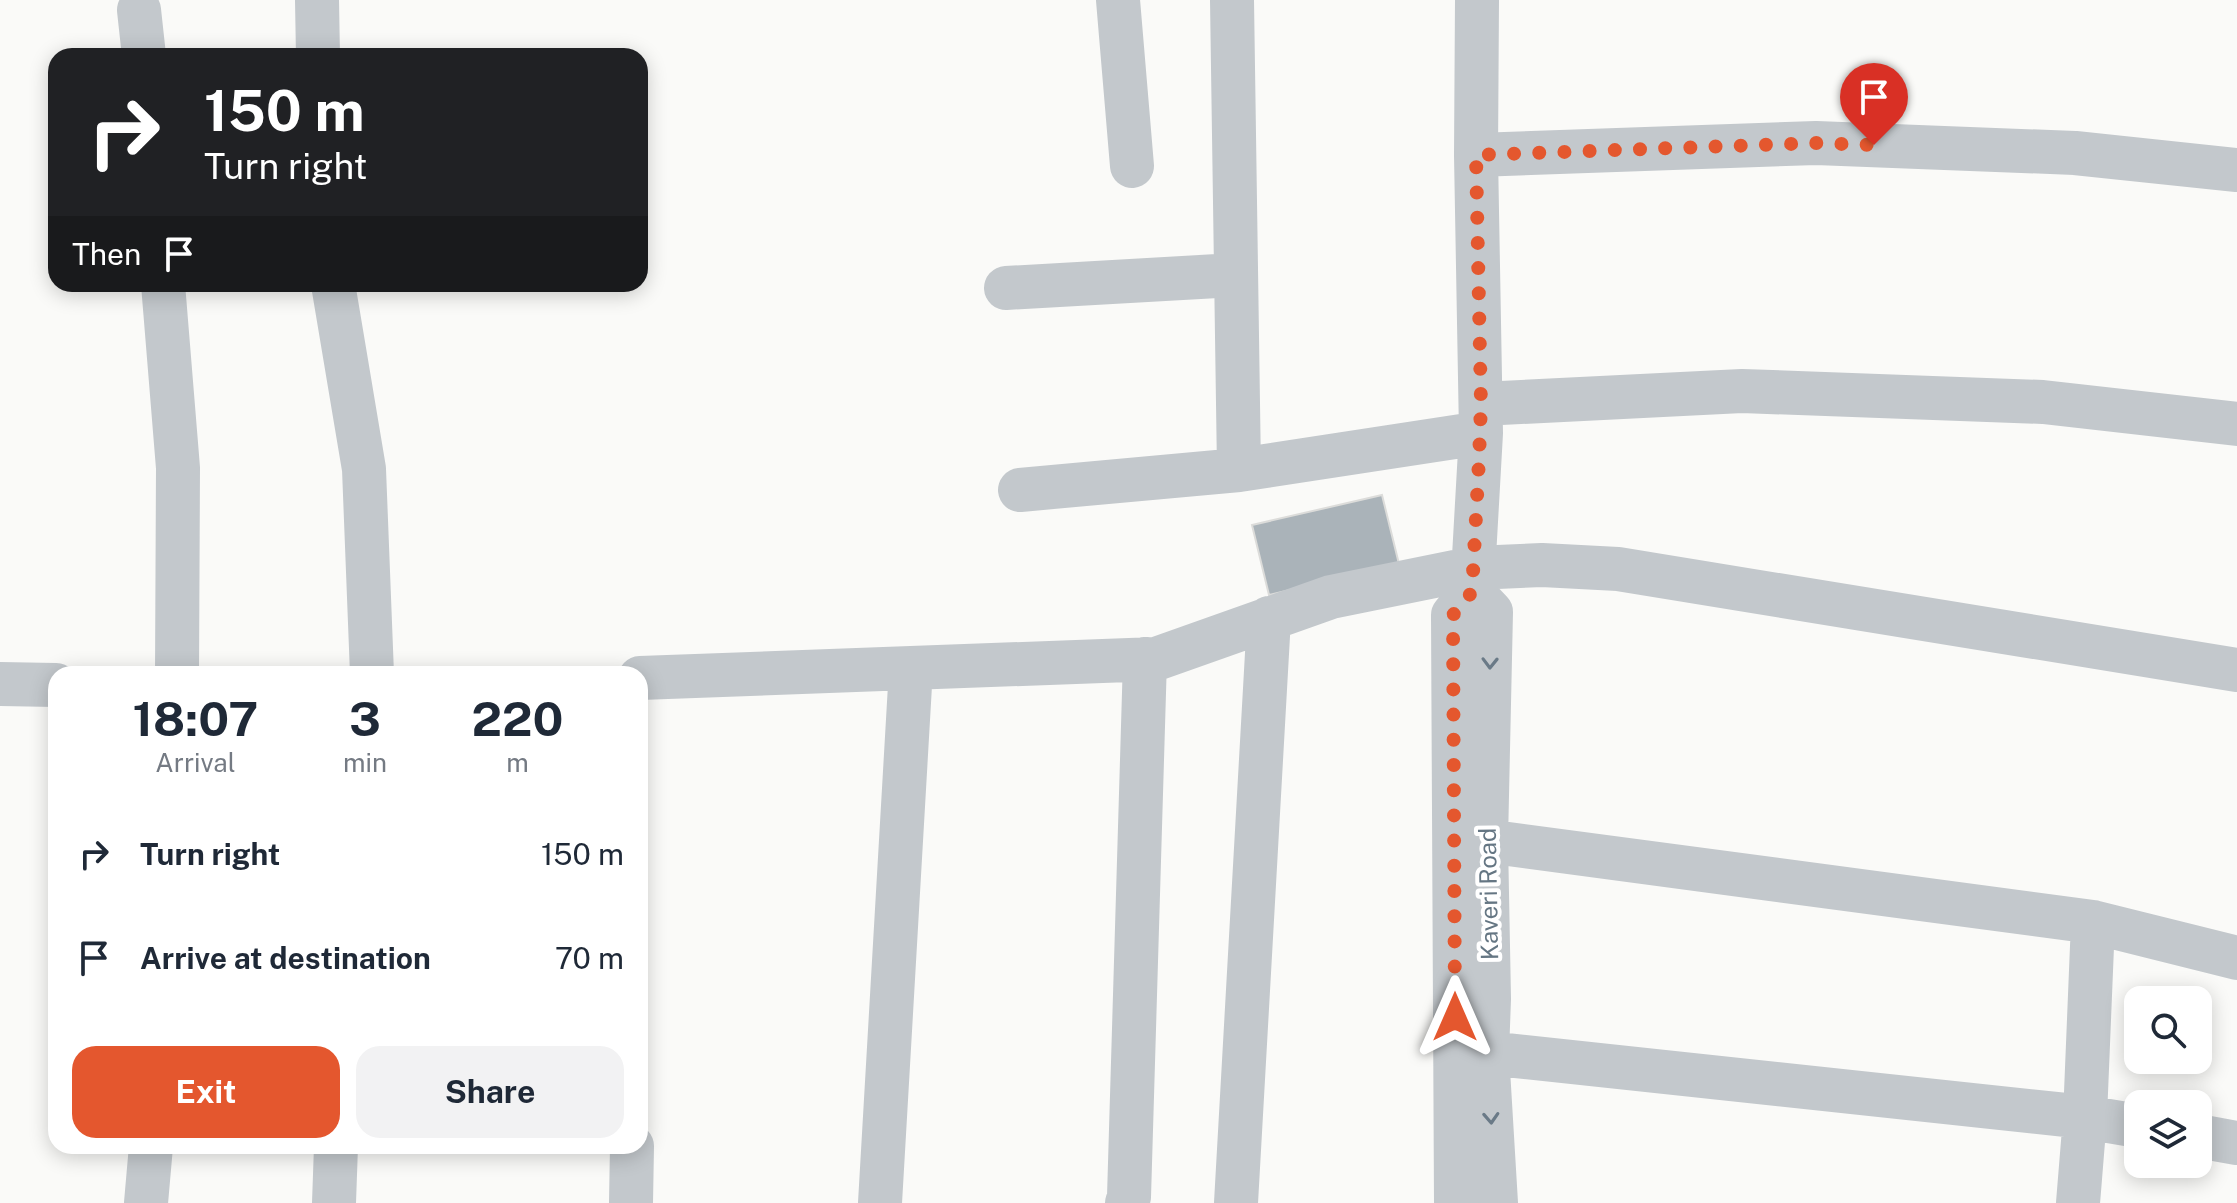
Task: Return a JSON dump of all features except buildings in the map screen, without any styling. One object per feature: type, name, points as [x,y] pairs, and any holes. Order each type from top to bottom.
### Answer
[{"type":"street","points":[[317,0],[318,48]]},
{"type":"street","points":[[1118,0],[1132,166]]},
{"type":"street","points":[[1232,0],[1239,470]]},
{"type":"street","name":"Kaveri Road","points":[[1456,1203],[1453,615],[1473,580],[1481,418],[1476,155],[1477,0]]},
{"type":"street","points":[[139,10],[143,48]]},
{"type":"street","points":[[1476,155],[1816,143],[2075,153],[2237,170]]},
{"type":"street","points":[[1006,288],[1235,275]]},
{"type":"street","points":[[164,292],[178,468],[177,666]]},
{"type":"street","points":[[334,292],[364,469],[372,666]]},
{"type":"street","points":[[1020,490],[1239,470],[1481,418],[1742,391],[2043,402],[2237,424]]},
{"type":"street","points":[[648,678],[1156,659],[1331,597],[1473,580],[1542,565],[1618,569],[2237,670]]},
{"type":"street","name":"Kaveri Road","points":[[1473,580],[1491,612],[1486,841],[1487,1053],[1496,1203]]},
{"type":"street","points":[[1236,1203],[1269,618]]},
{"type":"street","points":[[1127,1203],[1145,659]]},
{"type":"street","points":[[880,1203],[911,668]]},
{"type":"street","points":[[0,684],[48,685]]},
{"type":"street","points":[[1486,841],[2093,922],[2237,958]]},
{"type":"street","points":[[2078,1203],[2085,1117],[2093,922]]},
{"type":"street","points":[[1487,1053],[2124,1124]]},
{"type":"street","points":[[2212,1139],[2237,1143]]},
{"type":"street","points":[[146,1203],[150,1154]]},
{"type":"street","points":[[334,1203],[336,1154]]},
{"type":"street","points":[[631,1203],[632,1154]]},
{"type":"route","points":[[1455,1017],[1453,615],[1472,592],[1481,433],[1476,155],[1816,143],[1874,145]]}]
